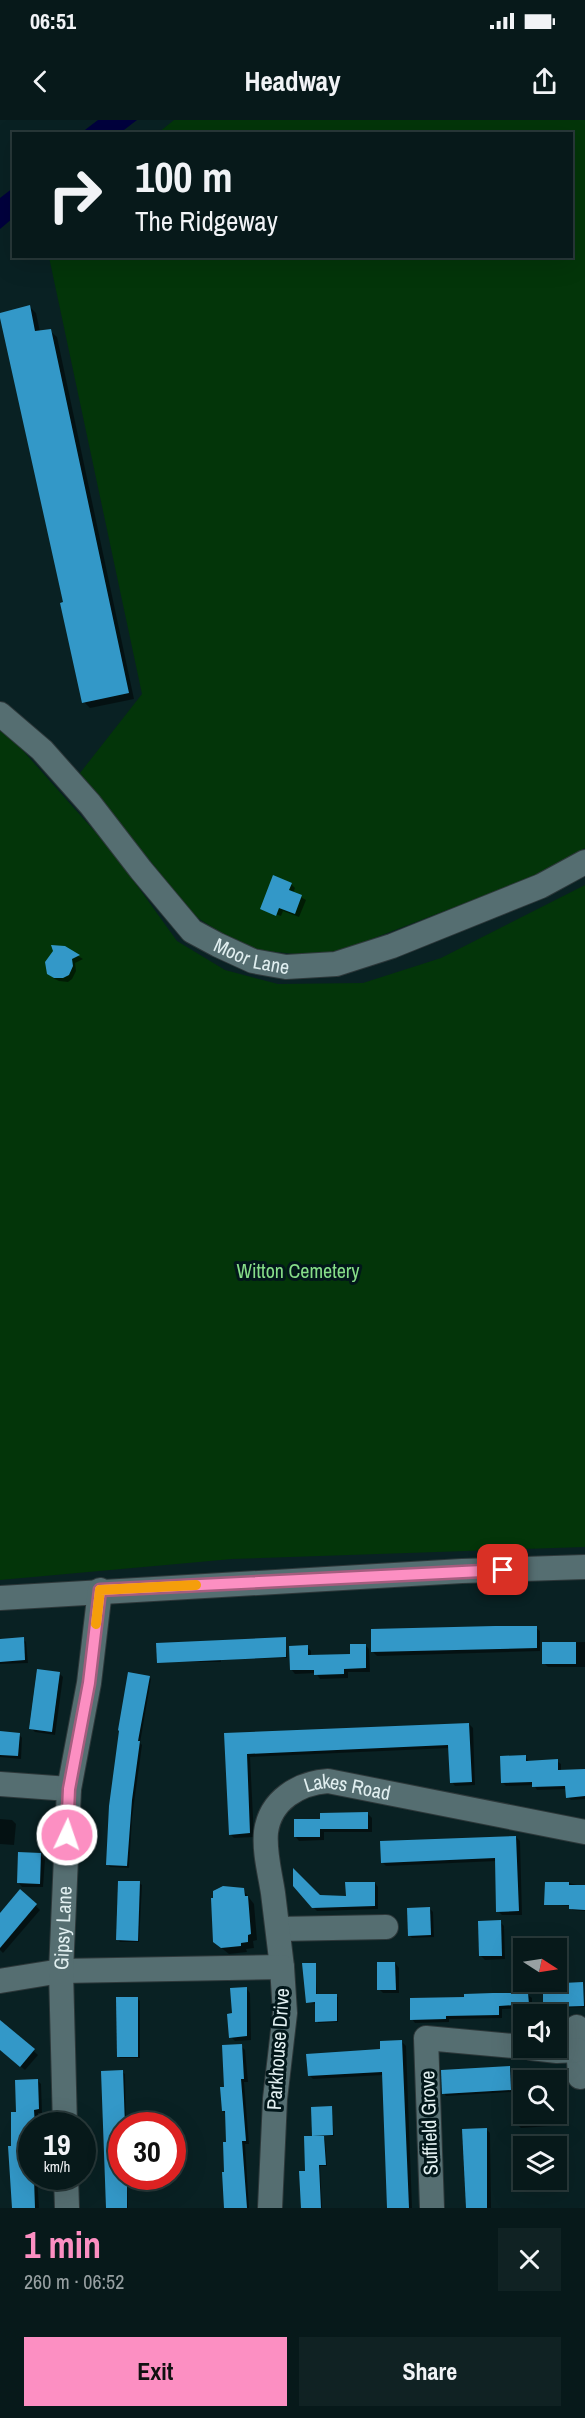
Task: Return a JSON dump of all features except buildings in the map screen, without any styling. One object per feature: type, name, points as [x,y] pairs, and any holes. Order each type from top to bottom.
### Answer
[{"type":"street","name":"Moor Lane","points":[[0,714],[42,750],[83,796],[192,931],[253,960],[286,967],[336,964],[392,946],[541,886],[585,862]]},
{"type":"street","points":[[0,1598],[100,1590],[585,1567]]},
{"type":"street","name":"Gipsy Lane","points":[[65,2112],[61,1971],[69,1789],[89,1683],[100,1590]]},
{"type":"street","name":"Lakes Road","points":[[282,1966],[267,1830],[277,1806],[288,1793],[313,1782],[328,1781],[585,1832]]},
{"type":"street","points":[[0,1784],[69,1789]]},
{"type":"street","points":[[278,1929],[386,1927]]},
{"type":"street","name":"Parkhouse Drive","points":[[0,1981],[61,1971],[282,1966],[285,2013],[275,2099],[270,2208]]},
{"type":"street","name":"Suffield Grove","points":[[432,2208],[426,2038],[513,2045]]},
{"type":"street","points":[[567,2045],[577,2039],[580,2077]]},
{"type":"street","points":[[66,2190],[67,2208]]},
{"type":"green space","points":[[174,120],[585,120],[585,848],[546,872],[325,957],[247,949],[193,915],[80,773],[142,694],[49,258],[573,258],[573,132],[159,132]]},
{"type":"green space","name":"Witton Cemetery","points":[[0,731],[10,736],[113,852],[177,941],[225,970],[278,984],[363,983],[441,958],[585,885],[585,1547],[232,1559],[0,1580]]},
{"type":"shaded area","points":[[98,120],[137,120],[121,132],[82,132]]},
{"type":"shaded area","points":[[12,189],[12,219],[0,229],[0,198]]},
{"type":"slow traffic","points":[[96,1624],[100,1590],[196,1585]]},
{"type":"route","points":[[67,1835],[69,1789],[89,1683],[100,1590],[503,1570]]}]
